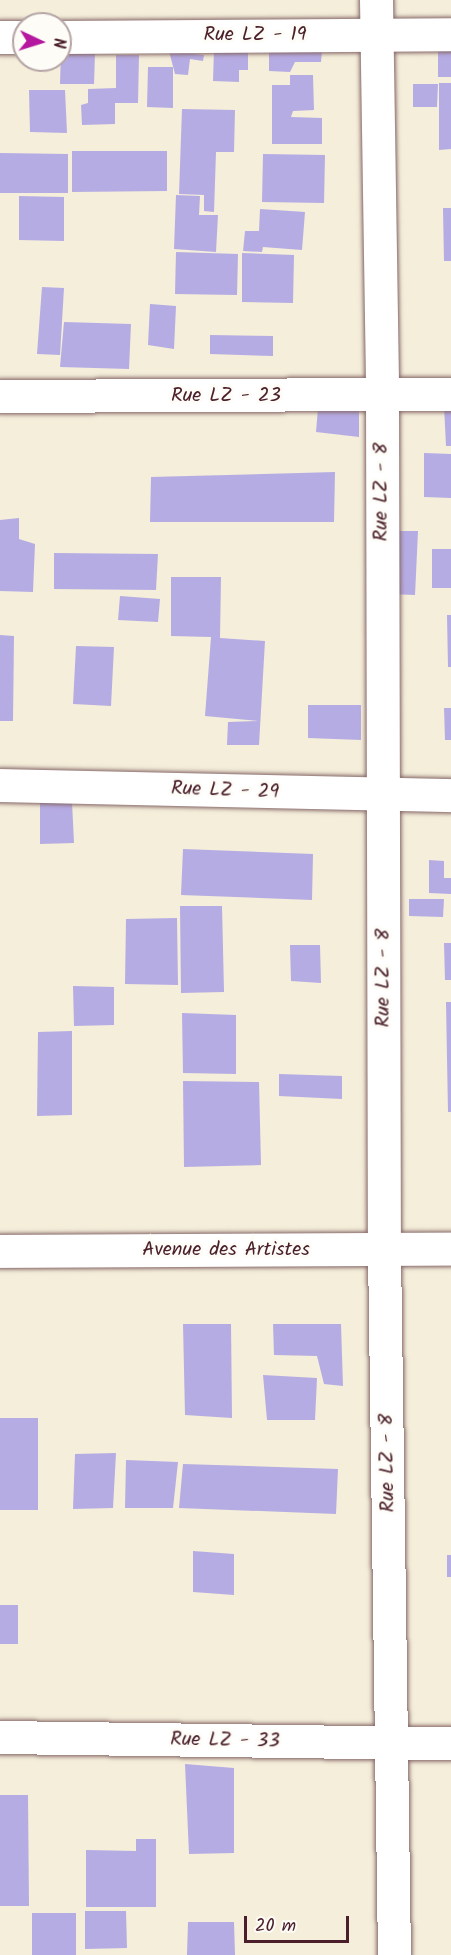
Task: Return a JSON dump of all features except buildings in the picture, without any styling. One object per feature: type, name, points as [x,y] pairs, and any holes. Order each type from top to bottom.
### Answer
[{"type":"street","name":"Rue LZ - 8","points":[[376,0],[382,396],[384,1249],[394,1955]]},
{"type":"street","name":"Rue LZ - 19","points":[[72,37],[451,34]]},
{"type":"street","name":"Rue LZ - 23","points":[[0,396],[451,394]]},
{"type":"street","name":"Rue LZ - 29","points":[[0,785],[383,796],[451,795]]},
{"type":"street","name":"Avenue des Artistes","points":[[0,1251],[451,1249]]},
{"type":"street","name":"Rue LZ - 33","points":[[0,1737],[451,1743]]}]
